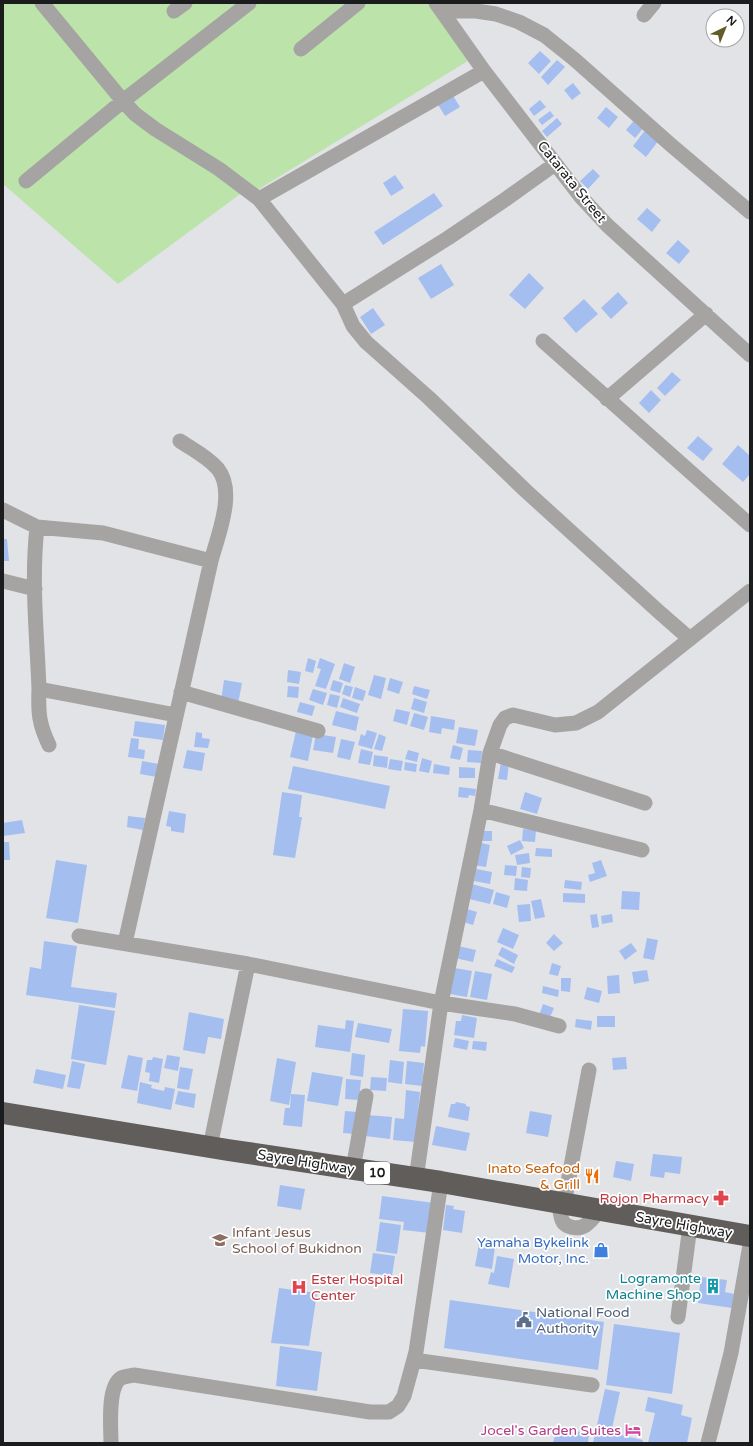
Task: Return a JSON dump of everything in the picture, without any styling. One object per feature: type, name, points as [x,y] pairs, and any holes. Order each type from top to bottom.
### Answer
[{"type":"highway","name":"Sayre Highway","points":[[3,1113],[210,1147],[441,1182],[599,1211],[750,1236]]},
{"type":"street","points":[[42,3],[135,114],[155,129],[219,169],[259,199],[343,304],[353,326],[366,342],[430,398],[526,491],[690,639]]},
{"type":"street","points":[[26,181],[123,101],[249,3]]},
{"type":"street","points":[[301,48],[358,3]]},
{"type":"street","points":[[644,15],[654,3]]},
{"type":"street","points":[[439,7],[496,14],[519,22],[544,35],[574,59],[671,145],[750,212]]},
{"type":"street","name":"Catarata Street","points":[[439,7],[484,71],[581,197],[607,225],[750,355]]},
{"type":"street","points":[[259,199],[484,71]]},
{"type":"street","points":[[343,304],[503,202],[555,164]]},
{"type":"street","points":[[607,399],[706,314]]},
{"type":"street","points":[[543,341],[750,525]]},
{"type":"street","points":[[125,943],[181,692],[225,506],[226,486],[218,469],[203,456],[180,441]]},
{"type":"street","points":[[3,510],[37,527],[103,533],[211,561]]},
{"type":"street","points":[[37,527],[34,563],[39,717],[42,729],[49,745]]},
{"type":"street","points":[[3,581],[35,589]]},
{"type":"street","points":[[416,1179],[441,1003],[481,810],[490,753],[500,725],[505,718],[513,715],[555,725],[576,723],[604,708],[750,591]]},
{"type":"street","points":[[39,689],[176,715]]},
{"type":"street","points":[[181,692],[318,731]]},
{"type":"street","points":[[490,753],[645,803]]},
{"type":"street","points":[[481,810],[642,850]]},
{"type":"street","points":[[79,936],[248,964],[441,1003],[515,1014],[559,1026]]},
{"type":"street","points":[[210,1147],[248,964]]},
{"type":"street","points":[[561,1204],[590,1070]]},
{"type":"street","points":[[353,1169],[366,1096]]},
{"type":"street","points":[[111,1443],[112,1397],[115,1384],[122,1378],[134,1375],[370,1412],[389,1412],[398,1406],[404,1396],[414,1360],[441,1182]]},
{"type":"street","points":[[678,1317],[690,1226]]},
{"type":"street","points":[[708,1443],[732,1354],[750,1245]]},
{"type":"street","points":[[414,1360],[592,1385]]},
{"type":"green space","points":[[3,3],[428,3],[471,59],[259,189],[243,192],[118,284],[3,184]]},
{"type":"building","points":[[540,51],[551,61],[539,74],[528,63]]},
{"type":"building","points":[[557,60],[565,67],[548,85],[541,77]]},
{"type":"building","points":[[573,83],[581,93],[572,100],[564,90]]},
{"type":"building","points":[[452,94],[460,107],[445,116],[437,103]]},
{"type":"building","points":[[540,100],[546,107],[534,116],[529,109]]},
{"type":"building","points":[[606,107],[618,117],[609,128],[597,118]]},
{"type":"building","points":[[550,111],[554,116],[542,125],[538,120]]},
{"type":"building","points":[[637,117],[646,125],[635,138],[626,130]]},
{"type":"building","points":[[557,118],[562,124],[547,137],[542,131]]},
{"type":"building","points":[[646,129],[659,140],[646,157],[633,146]]},
{"type":"building","points":[[593,169],[600,176],[588,189],[580,181]]},
{"type":"building","points":[[395,175],[404,188],[391,196],[383,183]]},
{"type":"building","points":[[434,193],[443,206],[383,245],[374,232]]},
{"type":"building","points":[[647,208],[661,220],[652,232],[637,219]]},
{"type":"building","points":[[678,240],[690,251],[679,264],[666,253]]},
{"type":"building","points":[[441,264],[454,285],[431,299],[418,278]]},
{"type":"building","points":[[529,273],[544,288],[525,309],[509,295]]},
{"type":"building","points":[[618,292],[628,303],[611,319],[601,308]]},
{"type":"building","points":[[584,299],[598,314],[576,333],[563,318]]},
{"type":"building","points":[[373,308],[385,325],[371,334],[360,317]]},
{"type":"building","points":[[672,372],[681,380],[665,396],[657,388]]},
{"type":"building","points":[[651,390],[661,400],[649,413],[639,403]]},
{"type":"building","points":[[698,436],[713,449],[703,461],[687,448]]},
{"type":"building","points":[[738,445],[750,456],[750,474],[743,482],[722,464]]},
{"type":"building","points":[[3,539],[7,539],[9,561],[3,561]]},
{"type":"building","points":[[308,658],[316,661],[313,673],[305,671]]},
{"type":"building","points":[[320,658],[335,664],[326,689],[315,686],[321,669],[317,668]]},
{"type":"building","points":[[344,663],[355,667],[350,683],[339,679]]},
{"type":"building","points":[[288,670],[301,672],[299,684],[287,682]]},
{"type":"building","points":[[374,675],[386,678],[381,699],[368,695]]},
{"type":"building","points":[[390,678],[403,682],[399,694],[387,690]]},
{"type":"building","points":[[224,680],[242,683],[238,704],[221,701]]},
{"type":"building","points":[[333,680],[343,683],[340,693],[330,690]]},
{"type":"building","points":[[345,685],[353,687],[350,697],[342,694]]},
{"type":"building","points":[[288,686],[299,687],[298,698],[287,697]]},
{"type":"building","points":[[414,686],[430,690],[427,699],[412,694]]},
{"type":"building","points":[[355,687],[366,691],[363,701],[352,698]]},
{"type":"building","points":[[313,689],[327,693],[323,705],[309,700]]},
{"type":"building","points":[[330,694],[340,696],[337,708],[327,705]]},
{"type":"building","points":[[343,698],[360,704],[357,713],[340,707]]},
{"type":"building","points":[[414,698],[427,702],[424,713],[411,709]]},
{"type":"building","points":[[300,702],[315,706],[312,716],[297,712]]},
{"type":"building","points":[[396,709],[410,712],[407,725],[393,721]]},
{"type":"building","points":[[336,711],[359,717],[356,731],[332,725]]},
{"type":"building","points":[[414,713],[428,717],[424,730],[410,726]]},
{"type":"building","points":[[431,716],[455,720],[454,730],[442,728],[441,734],[429,732]]},
{"type":"building","points":[[135,721],[165,725],[163,740],[133,736]]},
{"type":"building","points":[[459,727],[478,730],[475,746],[456,743]]},
{"type":"building","points":[[367,730],[377,733],[372,749],[358,745],[361,734],[365,736]]},
{"type":"building","points":[[296,731],[313,735],[308,761],[290,757]]},
{"type":"building","points":[[196,732],[202,733],[202,738],[210,739],[208,748],[194,747]]},
{"type":"building","points":[[316,734],[336,737],[333,753],[313,750]]},
{"type":"building","points":[[379,734],[386,737],[382,751],[374,749]]},
{"type":"building","points":[[131,738],[139,739],[138,749],[145,750],[144,759],[128,757]]},
{"type":"building","points":[[341,739],[355,742],[350,760],[337,757]]},
{"type":"building","points":[[453,745],[463,748],[460,760],[450,758]]},
{"type":"building","points":[[361,749],[373,752],[370,765],[358,763]]},
{"type":"building","points":[[187,750],[205,753],[202,771],[183,768]]},
{"type":"building","points":[[408,750],[419,753],[417,762],[405,759]]},
{"type":"building","points":[[468,750],[482,751],[481,763],[467,762]]},
{"type":"building","points":[[374,755],[388,757],[387,768],[373,766]]},
{"type":"building","points":[[422,758],[432,761],[429,773],[419,771]]},
{"type":"building","points":[[390,759],[403,761],[401,771],[388,769]]},
{"type":"building","points":[[142,761],[159,764],[157,777],[140,774]]},
{"type":"building","points":[[405,762],[417,764],[416,772],[404,770]]},
{"type":"building","points":[[501,762],[509,763],[507,780],[498,779]]},
{"type":"building","points":[[434,764],[450,767],[449,775],[433,773]]},
{"type":"building","points":[[293,766],[390,786],[385,809],[288,789]]},
{"type":"building","points":[[459,767],[475,768],[475,778],[459,778]]},
{"type":"building","points":[[459,787],[476,789],[475,796],[469,795],[468,798],[458,797]]},
{"type":"building","points":[[282,792],[302,795],[299,817],[302,817],[295,858],[273,855]]},
{"type":"building","points":[[525,792],[542,798],[537,814],[520,809]]},
{"type":"building","points":[[169,811],[186,814],[184,833],[171,831],[171,827],[166,826]]},
{"type":"building","points":[[128,816],[145,818],[143,830],[127,827]]},
{"type":"building","points":[[22,820],[25,833],[3,836],[3,823]]},
{"type":"building","points":[[523,829],[536,830],[535,842],[522,841]]},
{"type":"building","points":[[479,831],[492,831],[492,841],[479,841]]},
{"type":"building","points":[[520,840],[524,848],[511,855],[507,846]]},
{"type":"building","points":[[3,842],[9,842],[10,860],[3,860]]},
{"type":"building","points":[[477,842],[490,845],[486,867],[473,865]]},
{"type":"building","points":[[536,848],[552,849],[552,857],[535,856]]},
{"type":"building","points":[[529,853],[530,863],[517,865],[515,855]]},
{"type":"building","points":[[56,860],[87,865],[78,923],[46,918]]},
{"type":"building","points":[[601,860],[607,876],[590,882],[588,875],[595,873],[592,863]]},
{"type":"building","points":[[505,865],[517,866],[516,876],[504,875]]},
{"type":"building","points":[[522,867],[531,868],[530,878],[521,877]]},
{"type":"building","points":[[476,869],[492,872],[490,884],[474,881]]},
{"type":"building","points":[[515,878],[528,880],[527,891],[514,890]]},
{"type":"building","points":[[565,880],[582,882],[581,890],[564,888]]},
{"type":"building","points":[[468,883],[494,890],[490,904],[465,898]]},
{"type":"building","points":[[622,891],[640,892],[639,910],[621,909]]},
{"type":"building","points":[[496,892],[510,896],[507,908],[493,904]]},
{"type":"building","points":[[563,893],[585,894],[585,903],[563,902]]},
{"type":"building","points":[[541,899],[545,917],[535,919],[531,901]]},
{"type":"building","points":[[530,904],[531,921],[519,922],[517,905]]},
{"type":"building","points":[[467,909],[477,912],[473,925],[463,922]]},
{"type":"building","points":[[597,914],[599,927],[592,928],[590,915]]},
{"type":"building","points":[[612,914],[613,922],[602,924],[601,916]]},
{"type":"building","points":[[503,928],[519,935],[513,949],[497,942]]},
{"type":"building","points":[[554,934],[563,943],[554,951],[546,943]]},
{"type":"building","points":[[647,938],[658,940],[654,960],[643,958]]},
{"type":"building","points":[[44,941],[77,946],[71,987],[117,993],[115,1008],[26,995],[30,967],[41,969]]},
{"type":"building","points":[[631,943],[637,951],[625,960],[619,951]]},
{"type":"building","points":[[458,946],[476,950],[473,962],[455,958]]},
{"type":"building","points":[[502,947],[518,955],[514,964],[498,955]]},
{"type":"building","points":[[497,959],[515,967],[512,973],[494,966]]},
{"type":"building","points":[[552,963],[561,966],[558,976],[549,974]]},
{"type":"building","points":[[455,968],[472,971],[467,997],[450,994]]},
{"type":"building","points":[[647,970],[649,981],[634,984],[632,972]]},
{"type":"building","points":[[475,971],[492,974],[487,1000],[470,997]]},
{"type":"building","points":[[619,975],[620,993],[608,994],[607,976]]},
{"type":"building","points":[[561,978],[571,978],[570,992],[561,991]]},
{"type":"building","points":[[543,986],[559,990],[558,997],[542,993]]},
{"type":"building","points":[[587,987],[602,991],[599,1003],[584,999]]},
{"type":"building","points":[[543,1004],[554,1008],[548,1022],[538,1018]]},
{"type":"building","points":[[79,1005],[115,1011],[106,1065],[71,1059]]},
{"type":"building","points":[[403,1009],[428,1011],[425,1047],[421,1046],[420,1053],[399,1051]]},
{"type":"building","points":[[189,1012],[224,1019],[221,1039],[208,1037],[205,1054],[183,1050]]},
{"type":"building","points":[[462,1015],[477,1018],[474,1038],[454,1035],[456,1021],[461,1021]]},
{"type":"building","points":[[597,1016],[615,1016],[615,1027],[597,1027]]},
{"type":"building","points":[[576,1019],[592,1021],[591,1030],[575,1027]]},
{"type":"building","points":[[346,1020],[354,1021],[350,1052],[315,1047],[318,1025],[345,1029]]},
{"type":"building","points":[[358,1023],[392,1029],[389,1043],[355,1037]]},
{"type":"building","points":[[455,1038],[469,1041],[467,1050],[453,1047]]},
{"type":"building","points":[[473,1041],[487,1042],[486,1051],[472,1049]]},
{"type":"building","points":[[352,1053],[365,1055],[363,1077],[350,1075]]},
{"type":"building","points":[[128,1055],[143,1058],[137,1091],[121,1088]]},
{"type":"building","points":[[167,1055],[180,1057],[178,1071],[164,1068]]},
{"type":"building","points":[[153,1057],[163,1059],[159,1083],[149,1081],[150,1073],[145,1072],[147,1060],[152,1060]]},
{"type":"building","points":[[626,1057],[627,1069],[613,1070],[612,1058]]},
{"type":"building","points":[[277,1058],[296,1062],[289,1105],[270,1101]]},
{"type":"building","points":[[390,1060],[404,1062],[402,1084],[388,1082]]},
{"type":"building","points":[[72,1061],[85,1064],[80,1089],[67,1087]]},
{"type":"building","points":[[407,1061],[424,1063],[422,1086],[405,1084]]},
{"type":"building","points":[[180,1067],[193,1069],[189,1090],[177,1088]]},
{"type":"building","points":[[36,1069],[66,1075],[63,1089],[33,1083]]},
{"type":"building","points":[[312,1072],[343,1077],[338,1106],[307,1101]]},
{"type":"building","points":[[371,1077],[387,1078],[386,1091],[370,1090]]},
{"type":"building","points":[[346,1079],[361,1080],[359,1100],[345,1099]]},
{"type":"building","points":[[140,1082],[152,1085],[151,1088],[164,1091],[165,1087],[175,1089],[171,1110],[137,1103]]},
{"type":"building","points":[[406,1090],[420,1092],[415,1142],[393,1140],[395,1118],[404,1119]]},
{"type":"building","points":[[178,1091],[196,1094],[194,1108],[175,1104]]},
{"type":"building","points":[[291,1094],[305,1095],[302,1127],[283,1125],[285,1108],[290,1108]]},
{"type":"building","points":[[456,1102],[466,1104],[466,1106],[470,1107],[468,1121],[448,1117],[451,1104],[455,1104]]},
{"type":"building","points":[[345,1111],[357,1112],[355,1134],[343,1133]]},
{"type":"building","points":[[530,1111],[552,1115],[548,1137],[526,1133]]},
{"type":"building","points":[[367,1115],[392,1117],[390,1139],[365,1136]]},
{"type":"building","points":[[436,1126],[470,1133],[466,1151],[432,1145]]},
{"type":"building","points":[[653,1154],[682,1157],[680,1174],[665,1172],[664,1178],[650,1176]]},
{"type":"building","points":[[616,1161],[634,1164],[631,1181],[613,1177]]},
{"type":"building","points":[[280,1185],[305,1189],[301,1210],[277,1206]]},
{"type":"building","points":[[382,1196],[434,1203],[430,1233],[403,1230],[404,1222],[379,1219]]},
{"type":"building","points":[[446,1205],[454,1206],[453,1209],[465,1211],[462,1233],[443,1230]]},
{"type":"building","points":[[380,1222],[401,1225],[397,1254],[376,1251]]},
{"type":"building","points":[[479,1244],[495,1247],[492,1269],[475,1266]]},
{"type":"building","points":[[373,1253],[395,1256],[392,1276],[370,1273]]},
{"type":"building","points":[[497,1256],[514,1259],[509,1288],[488,1284],[491,1272],[494,1273]]},
{"type":"building","name":"Logramonte Machine Shop","points":[[701,1277],[727,1280],[725,1292],[734,1294],[732,1308],[698,1303]]},
{"type":"building","points":[[279,1288],[317,1293],[309,1346],[271,1343]]},
{"type":"building","points":[[450,1300],[604,1322],[598,1370],[444,1348]]},
{"type":"building","points":[[614,1324],[680,1333],[672,1394],[606,1385]]},
{"type":"building","points":[[280,1346],[322,1352],[317,1391],[276,1386]]},
{"type":"building","points":[[605,1389],[620,1392],[611,1433],[643,1440],[642,1443],[593,1443]]},
{"type":"building","points":[[648,1397],[683,1405],[681,1415],[692,1418],[687,1443],[648,1443],[655,1413],[645,1411]]},
{"type":"building","points":[[557,1427],[589,1434],[588,1443],[553,1443]]},
{"type":"place","name":"Inato Seafood & Grill","points":[[592,1176]]},
{"type":"place","name":"Rojon Pharmacy","points":[[721,1198]]},
{"type":"place","name":"Infant Jesus School of Bukidnon","points":[[220,1240]]},
{"type":"place","name":"Yamaha Bykelink Motor, Inc.","points":[[601,1250]]},
{"type":"place","name":"Logramonte Machine Shop","points":[[713,1286]]},
{"type":"place","name":"Ester Hospital Center","points":[[299,1287]]},
{"type":"place","name":"National Food Authority","points":[[524,1320]]},
{"type":"place","name":"Jocel's Garden Suites","points":[[633,1430]]}]
